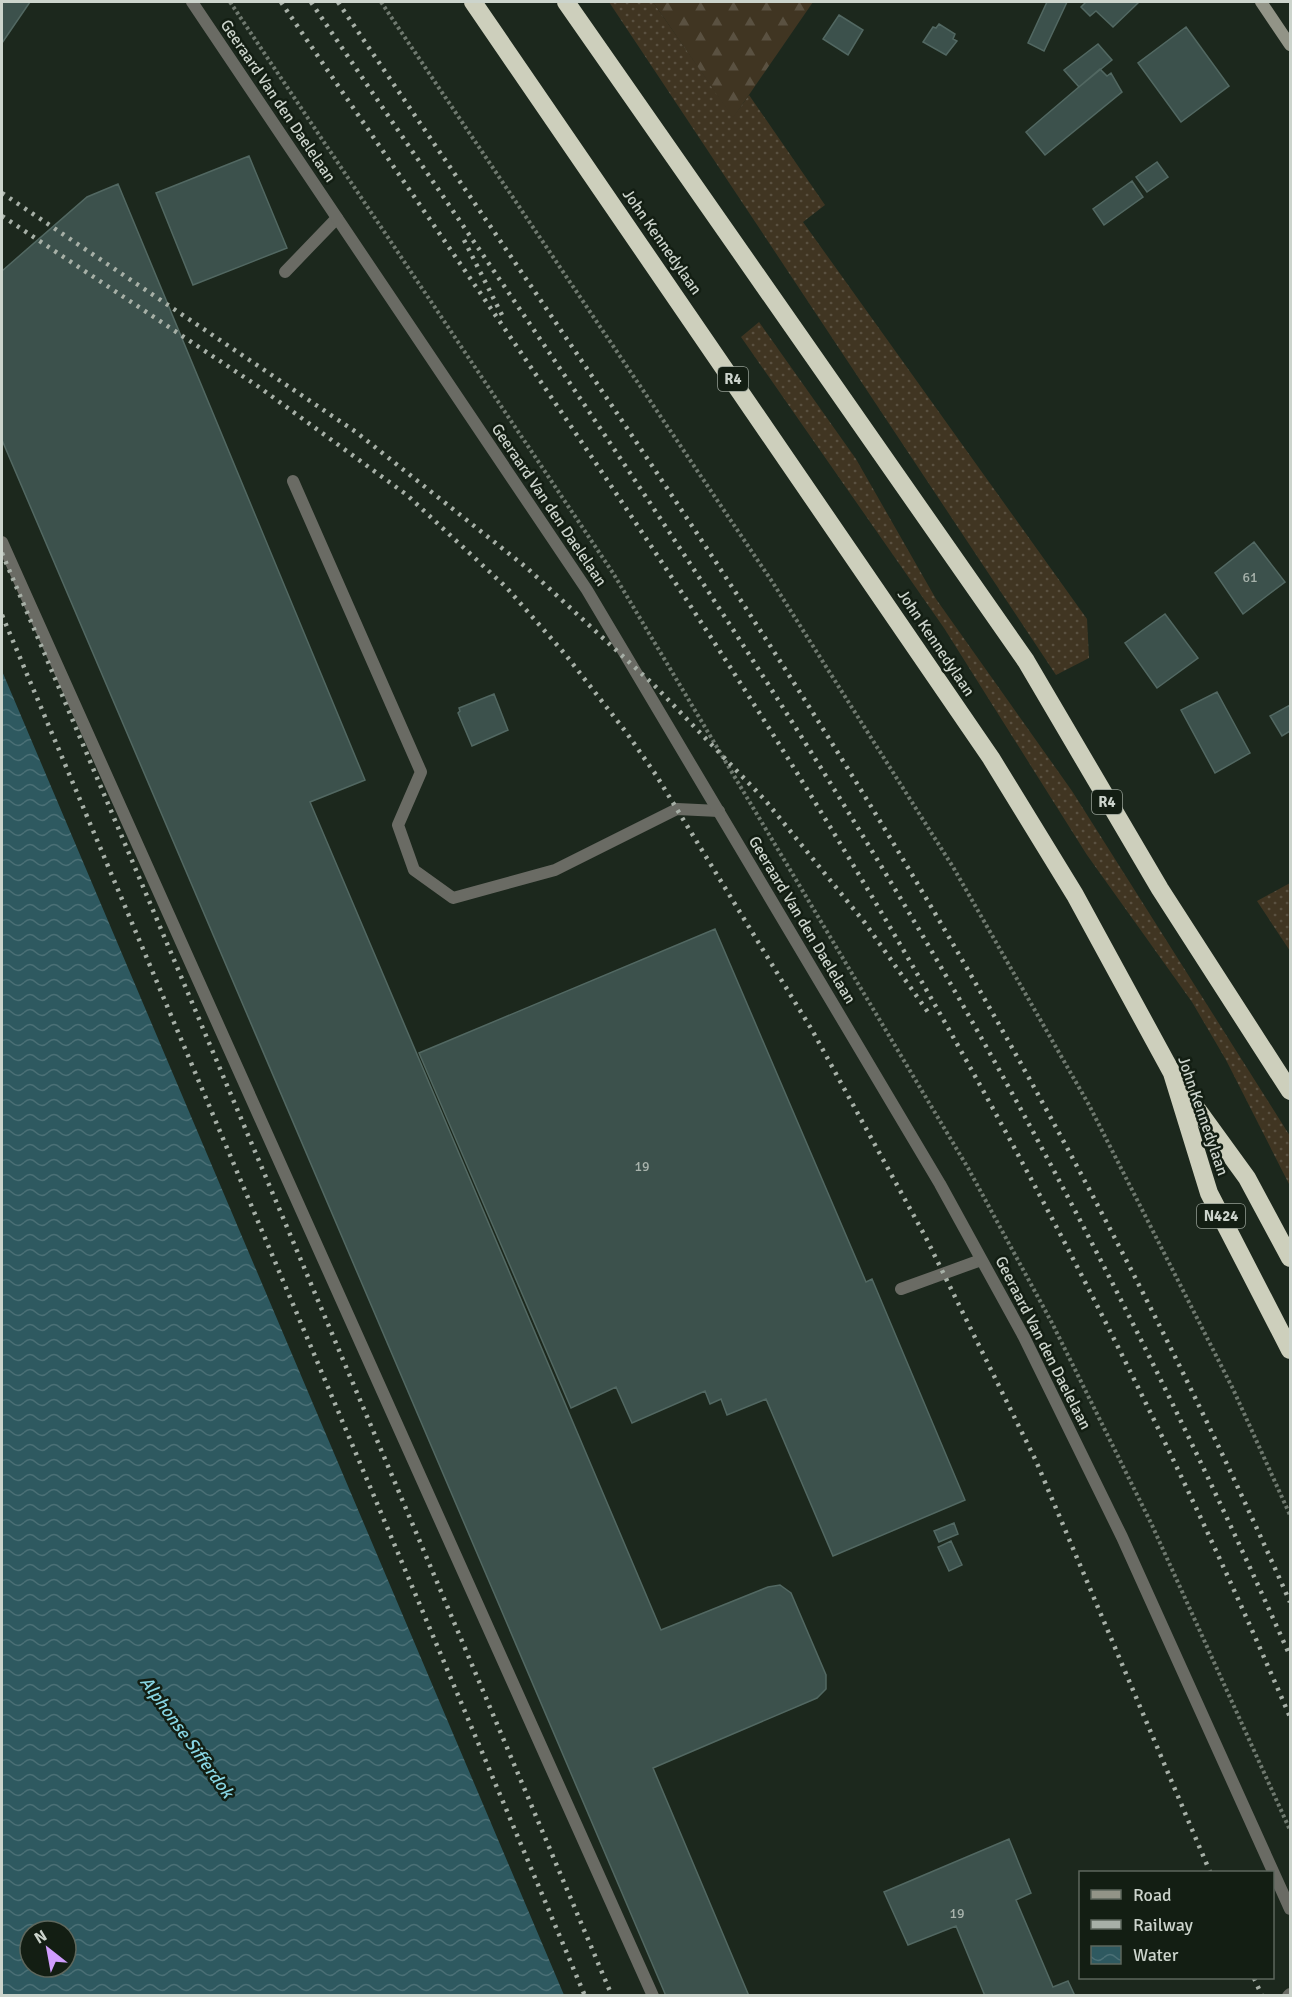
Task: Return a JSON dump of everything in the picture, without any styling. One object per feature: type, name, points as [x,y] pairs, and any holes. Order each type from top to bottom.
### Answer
[{"type":"highway","name":"John Kennedylaan","points":[[473,2],[991,758],[1075,895],[1172,1073],[1209,1193],[1290,1350]]},
{"type":"highway","name":"R4","points":[[566,2],[1026,661],[1160,890],[1290,1091]]},
{"type":"highway","name":"R4","points":[[1172,1073],[1247,1178],[1290,1258]]},
{"type":"street","name":"Geeraard Van den Daelelaan","points":[[192,2],[587,590],[940,1184],[1024,1337],[1122,1537],[1273,1871]]},
{"type":"street","points":[[1261,2],[1290,45]]},
{"type":"street","points":[[285,272],[337,218]]},
{"type":"street","points":[[293,481],[421,772],[398,825],[414,870],[453,898],[555,870],[677,809],[718,812]]},
{"type":"street","points":[[2,542],[653,1995]]},
{"type":"street","points":[[900,1289],[981,1260]]},
{"type":"street","name":"Geeraard Van den Daelelaan","points":[[1274,1874],[1290,1909]]},
{"type":"path","points":[[381,2],[773,583],[953,867],[1089,1105],[1233,1389],[1290,1515]]},
{"type":"green space","points":[[609,2],[653,2],[733,117],[749,95],[825,205],[803,222],[1087,619],[1089,658],[1056,675]]},
{"type":"green space","points":[[653,2],[813,2],[733,118]]},
{"type":"green space","points":[[759,322],[856,459],[936,599],[1072,791],[1290,1136],[1290,1186],[1226,1060],[1192,1002],[1087,855],[944,628],[741,337]]},
{"type":"green space","points":[[1290,883],[1290,951],[1257,901]]},
{"type":"water","name":"Alphonse Sifferdok","points":[[2,671],[564,1995],[2,1995]]},
{"type":"building","points":[[2,2],[30,2],[2,43]]},
{"type":"building","points":[[1047,2],[1067,2],[1044,51],[1028,43]]},
{"type":"building","points":[[1086,2],[1139,2],[1113,27],[1096,11],[1090,16],[1081,7]]},
{"type":"building","points":[[839,15],[863,30],[848,55],[823,39]]},
{"type":"building","points":[[939,24],[955,34],[953,39],[957,41],[946,55],[923,42],[933,27],[936,28]]},
{"type":"building","points":[[1186,27],[1229,86],[1181,122],[1138,63]]},
{"type":"building","points":[[1098,44],[1112,60],[1079,87],[1064,70]]},
{"type":"building","points":[[1100,69],[1107,76],[1111,73],[1122,92],[1045,155],[1026,132]]},
{"type":"building","points":[[249,156],[287,248],[193,285],[156,193]]},
{"type":"building","points":[[1157,162],[1168,177],[1147,192],[1136,177]]},
{"type":"building","points":[[1132,181],[1143,197],[1104,225],[1093,209]]},
{"type":"building","points":[[118,184],[365,780],[310,802],[661,1630],[768,1587],[780,1585],[791,1593],[826,1675],[826,1689],[817,1698],[653,1768],[749,1996],[666,1996],[2,440],[2,271],[87,197]]},
{"type":"building","points":[[1254,542],[1285,582],[1243,614],[1215,573]]},
{"type":"building","points":[[1165,614],[1198,658],[1157,688],[1125,643]]},
{"type":"building","points":[[1217,692],[1250,753],[1215,773],[1181,710]]},
{"type":"building","points":[[494,694],[508,730],[472,746],[458,713],[459,708]]},
{"type":"building","points":[[1290,705],[1290,731],[1282,736],[1270,716]]},
{"type":"building","points":[[715,929],[866,1282],[872,1279],[965,1500],[833,1556],[766,1399],[727,1415],[721,1399],[710,1404],[705,1391],[632,1423],[616,1387],[571,1408],[419,1053]]},
{"type":"building","points":[[954,1523],[958,1534],[939,1542],[934,1531]]},
{"type":"building","points":[[951,1541],[962,1565],[949,1571],[938,1547]]},
{"type":"building","points":[[1009,1839],[1031,1893],[1016,1900],[1053,1987],[1068,1981],[1075,1996],[985,1996],[956,1926],[908,1945],[884,1892]]},
{"type":"railway","points":[[281,2],[585,446],[704,626],[836,837],[908,959],[1046,1206],[1110,1332],[1233,1587],[1290,1717]]},
{"type":"railway","points":[[311,2],[693,568],[840,799],[911,916],[1014,1096],[1111,1280],[1203,1467],[1290,1656]]},
{"type":"railway","points":[[338,2],[604,393],[798,690],[920,888],[1034,1088],[1142,1291],[1243,1497],[1290,1602]]},
{"type":"railway","points":[[2,193],[356,432],[527,568],[654,685],[765,800],[865,923],[930,1015]]},
{"type":"railway","points":[[2,216],[259,387],[407,495],[507,588],[565,654],[626,732],[656,775],[812,1030],[925,1236],[1036,1461],[1210,1871]]},
{"type":"railway","points":[[464,240],[502,315]]},
{"type":"railway","points":[[2,553],[612,1996]]},
{"type":"railway","points":[[2,615],[585,1996]]},
{"type":"railway","points":[[1254,1979],[1262,1996]]}]
